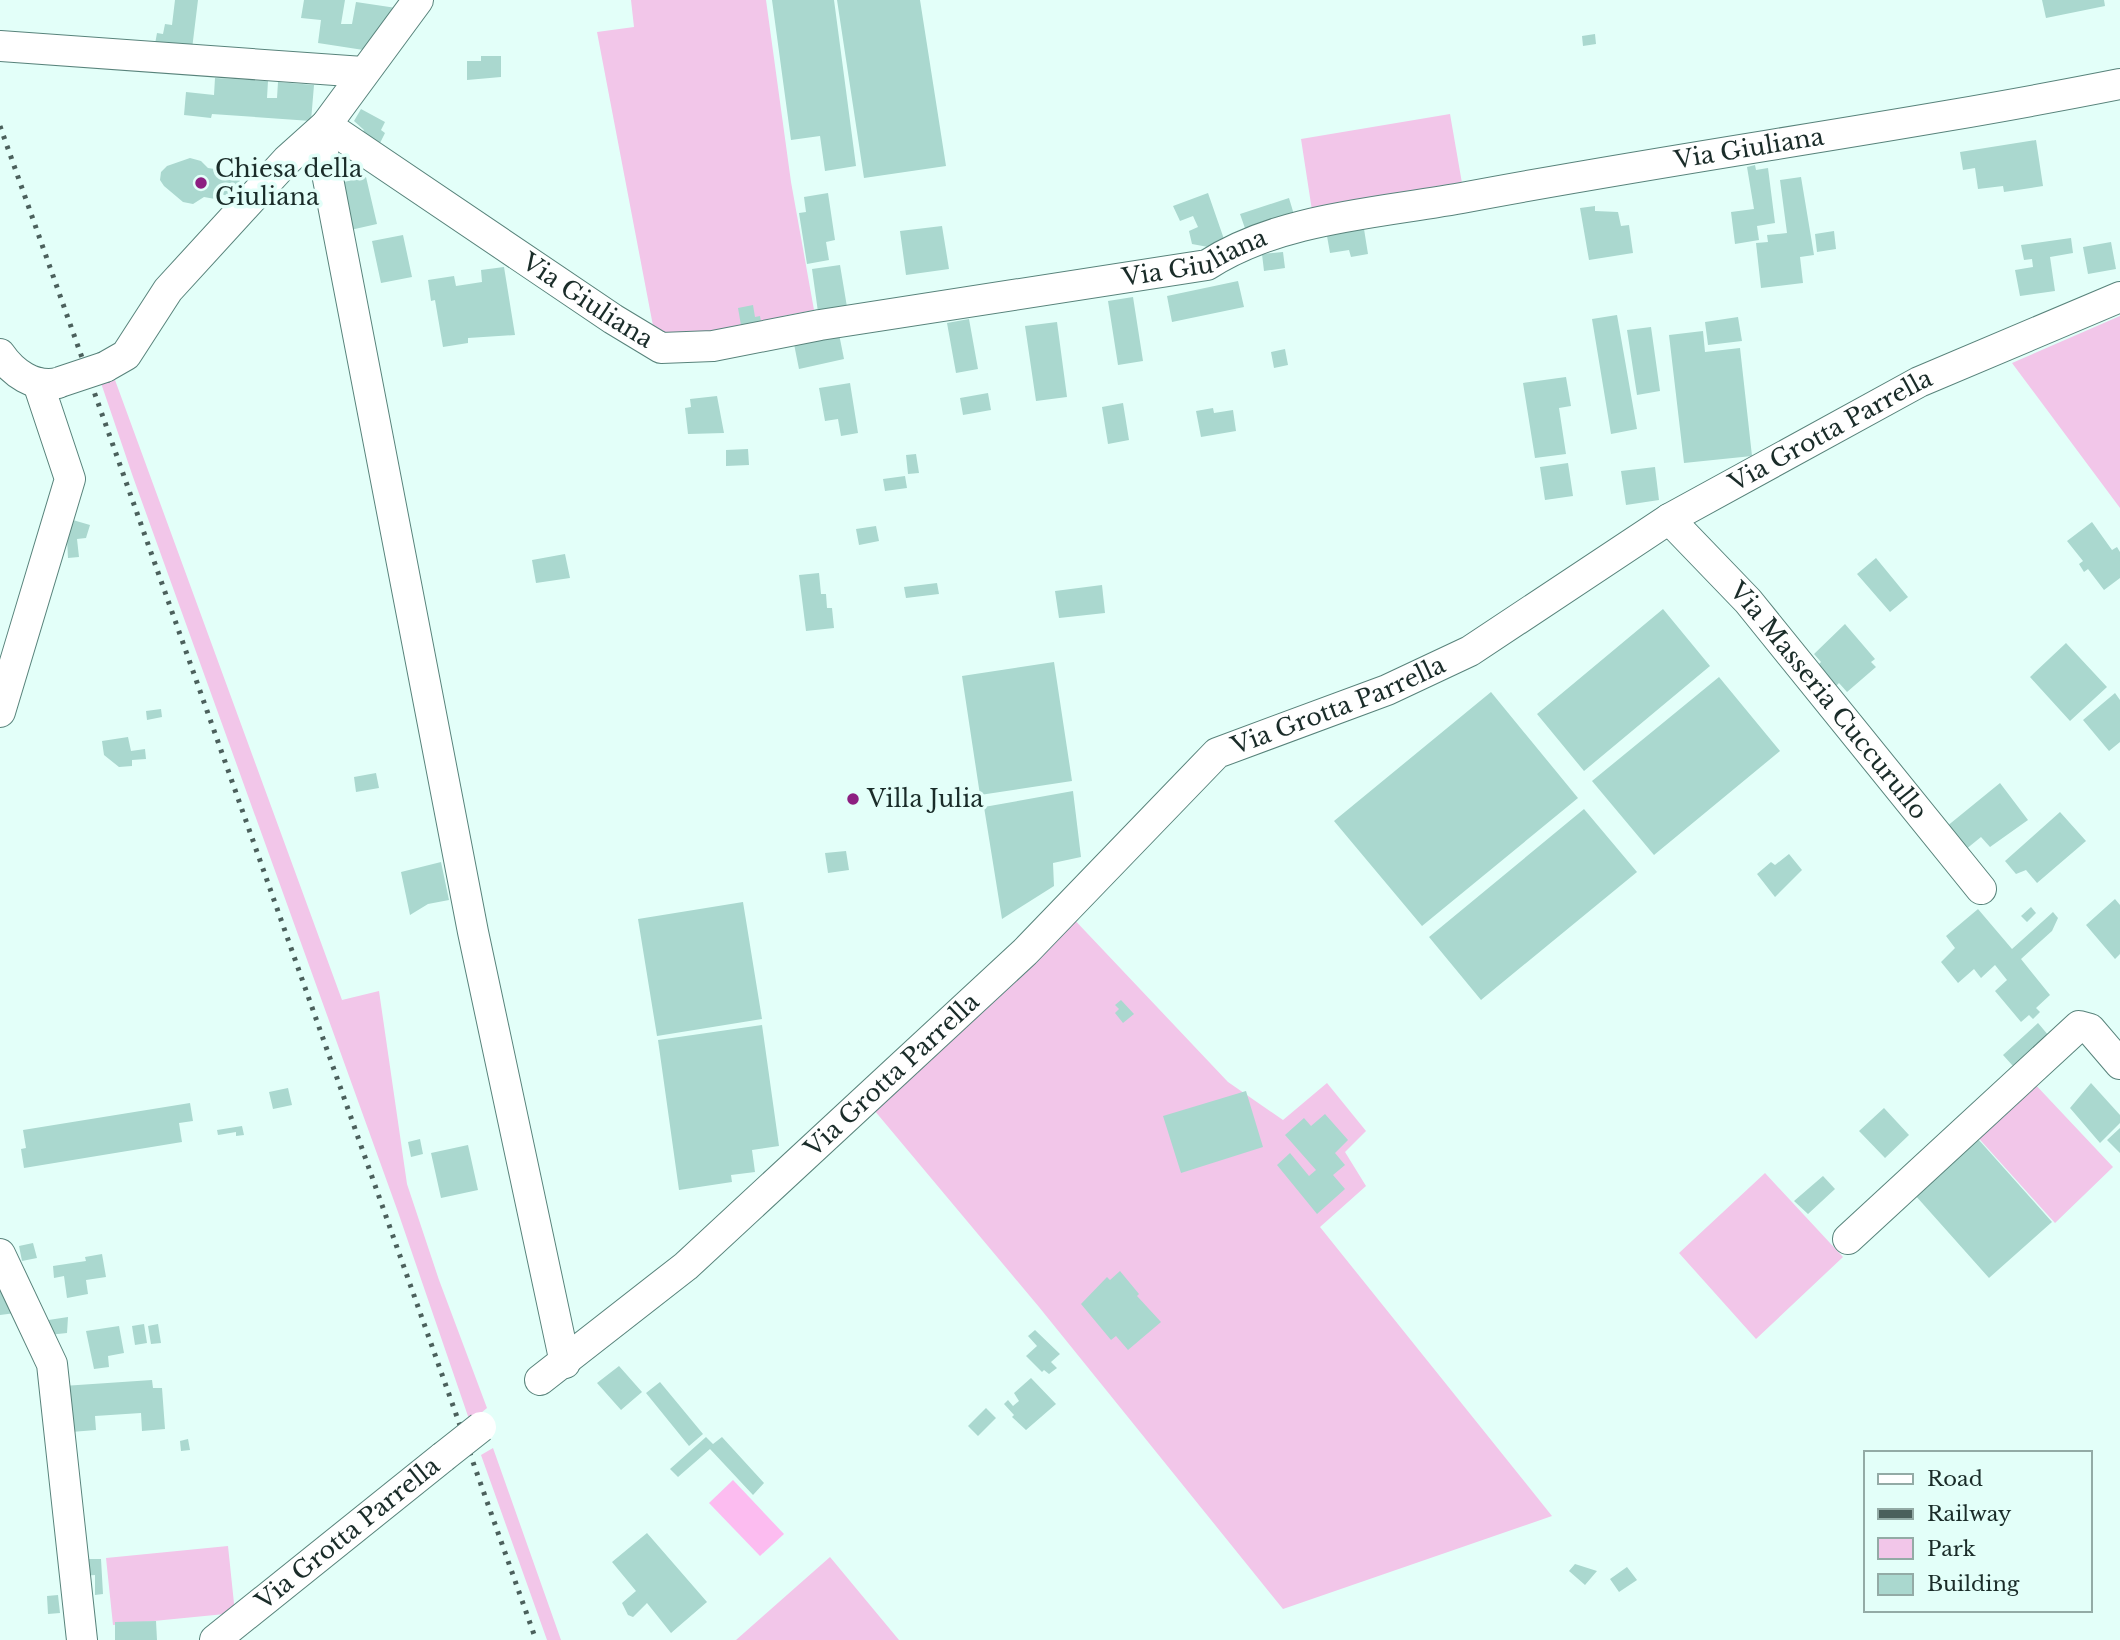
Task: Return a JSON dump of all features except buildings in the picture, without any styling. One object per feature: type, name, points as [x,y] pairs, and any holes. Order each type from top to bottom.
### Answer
[{"type":"street","points":[[0,354],[21,376],[49,383],[105,367],[126,355],[168,290],[287,160],[322,128],[418,0]]},
{"type":"street","points":[[0,46],[363,72]]},
{"type":"street","name":"Via Giuliana","points":[[322,128],[661,348],[713,346],[820,325],[1208,265],[1263,237],[1337,220],[1627,167],[2120,83]]},
{"type":"street","points":[[322,128],[473,932],[565,1363]]},
{"type":"street","name":"Via Grotta Parrella","points":[[540,1380],[686,1266],[1024,952],[1217,753],[1387,690],[1470,651],[1669,519],[1919,382],[2120,297]]},
{"type":"street","points":[[0,712],[70,479],[49,383]]},
{"type":"street","name":"Via Masseria Cuccurullo","points":[[1669,519],[1748,601],[1981,889]]},
{"type":"street","points":[[1848,1239],[2079,1026],[2090,1029],[2120,1063]]},
{"type":"street","points":[[0,1254],[52,1364],[82,1640]]},
{"type":"street","name":"Via Grotta Parrella","points":[[215,1640],[481,1427]]},
{"type":"green space","points":[[631,0],[766,0],[791,182],[814,310],[783,316],[784,322],[674,338],[654,331],[597,32],[634,27]]},
{"type":"green space","points":[[1450,114],[1463,189],[1313,217],[1301,139]]},
{"type":"green space","points":[[2120,316],[2120,508],[2012,363]]},
{"type":"green space","points":[[115,380],[342,1000],[379,991],[407,1184],[439,1280],[487,1408],[470,1422],[398,1212],[101,383]]},
{"type":"green space","points":[[1069,914],[1228,1082],[1283,1120],[1327,1083],[1366,1131],[1345,1152],[1366,1186],[1320,1227],[1552,1516],[1283,1609],[1039,1307],[869,1104]]},
{"type":"green space","points":[[2031,1080],[2113,1167],[2055,1223],[1974,1133]]},
{"type":"green space","points":[[1765,1173],[1843,1257],[1756,1339],[1679,1253]]},
{"type":"green space","points":[[493,1448],[561,1640],[547,1640],[481,1455]]},
{"type":"green space","points":[[228,1546],[235,1613],[113,1625],[106,1558]]},
{"type":"green space","points":[[830,1557],[899,1640],[736,1640]]},
{"type":"shaded area","points":[[733,1480],[784,1534],[760,1556],[709,1503]]},
{"type":"railway","points":[[0,126],[536,1640]]},
{"type":"place","name":"Chiesa della Giuliana","points":[[201,183]]},
{"type":"place","name":"Villa Julia","points":[[853,799]]}]
